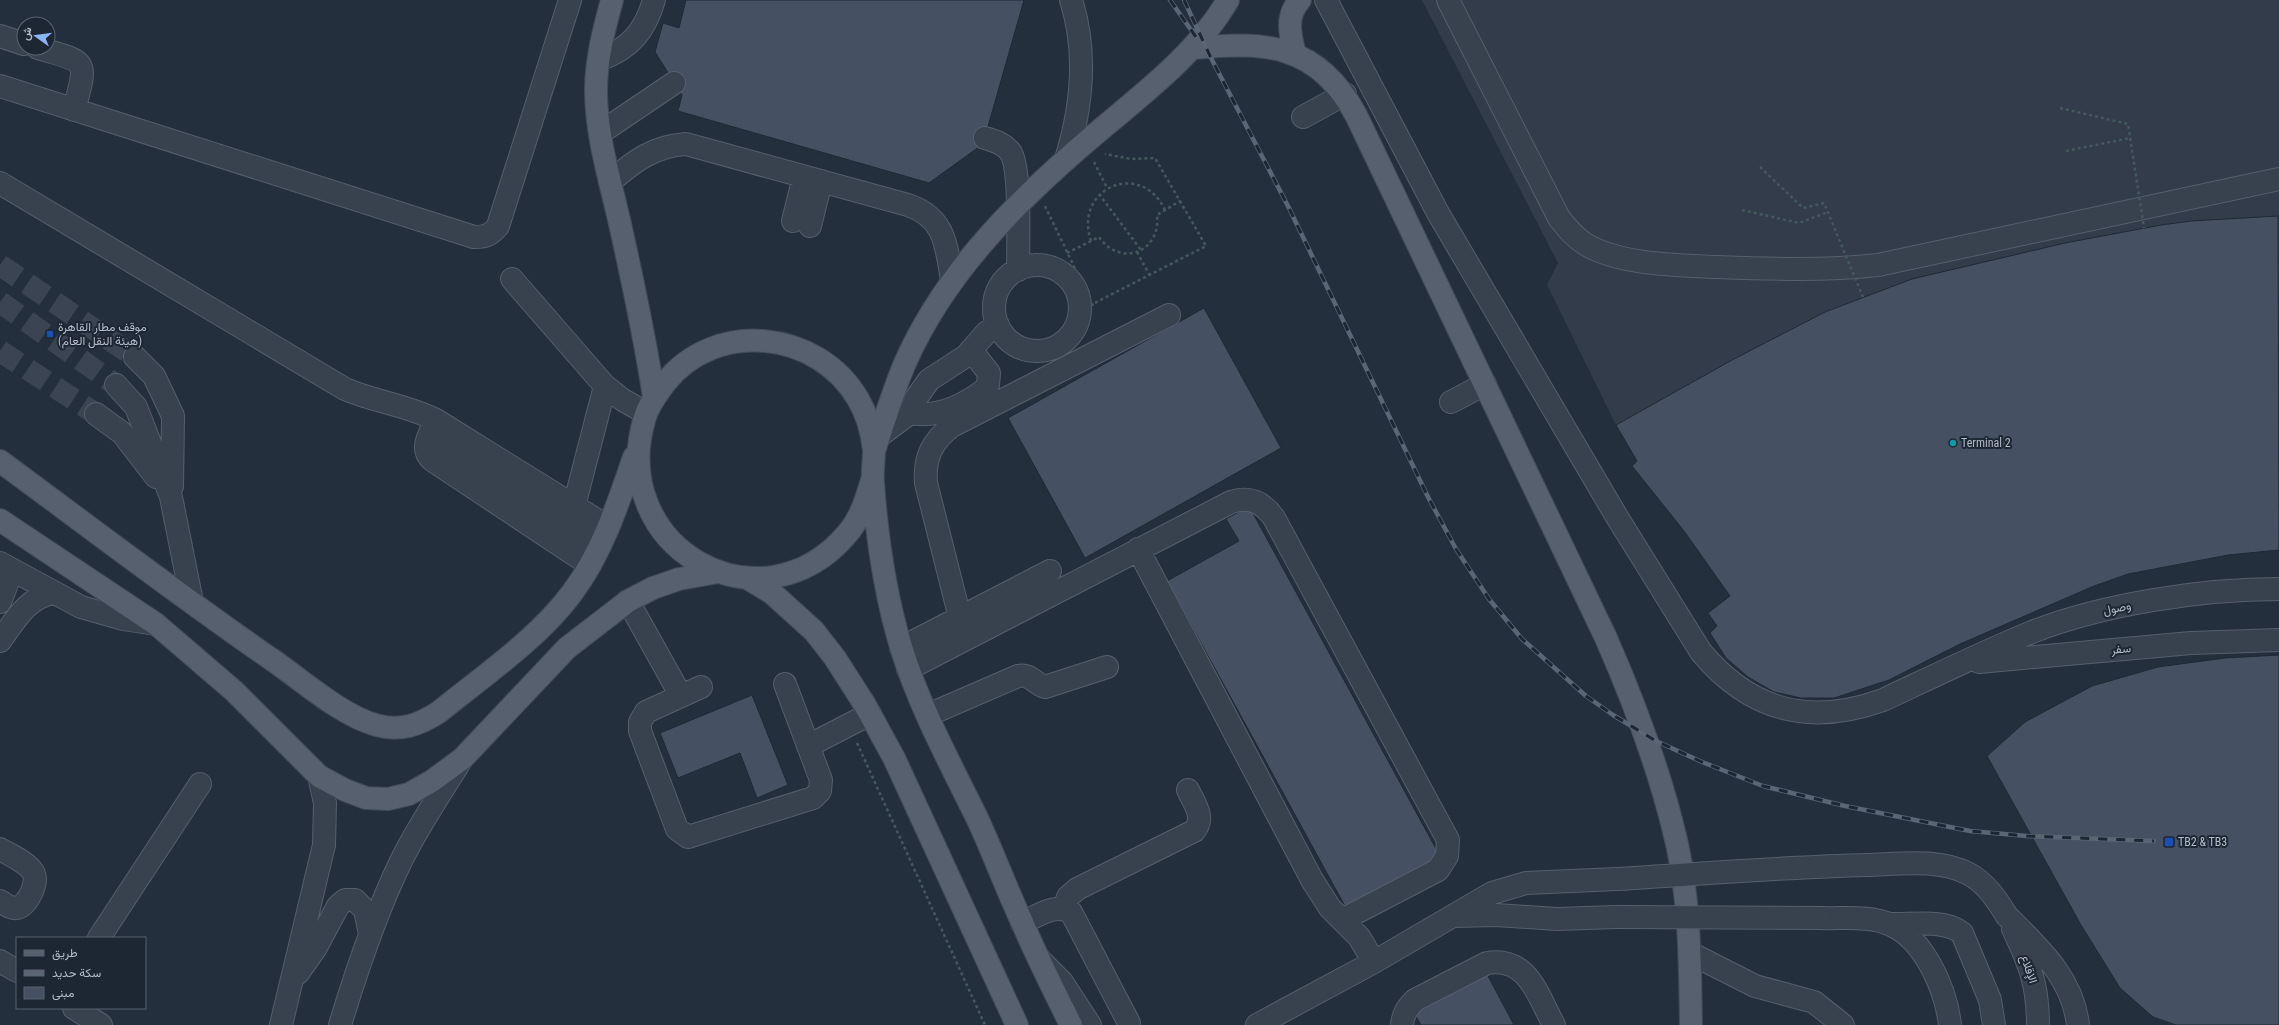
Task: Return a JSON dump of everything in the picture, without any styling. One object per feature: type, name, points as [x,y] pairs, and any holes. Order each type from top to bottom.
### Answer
[{"type":"main road","points":[[612,0],[599,60],[596,89],[600,133],[640,314],[650,405]]},
{"type":"main road","points":[[638,445],[638,477],[648,509],[665,536],[689,558],[718,572],[747,578],[776,576],[803,568],[828,553],[849,532],[864,507],[872,480],[876,444],[890,401],[906,361],[952,280],[981,244],[1018,204],[1066,159],[1194,48],[1228,0]]},
{"type":"main road","points":[[1295,54],[1290,21],[1292,12],[1300,0]]},
{"type":"main road","points":[[1194,48],[1225,45],[1249,46],[1274,48],[1295,54],[1314,64],[1330,76],[1345,94],[1417,239],[1606,638],[1637,716],[1667,805],[1677,845],[1690,953],[1691,1025]]},
{"type":"main road","points":[[0,461],[192,602],[343,710],[375,725],[402,728],[426,720],[439,712],[530,638],[551,618],[572,593],[590,565],[604,536],[638,445],[650,405],[671,375],[692,358],[717,346],[743,340],[770,341],[797,347],[826,364],[842,377],[858,399],[876,444]]},
{"type":"main road","points":[[872,480],[886,590],[908,669],[979,823],[1022,924],[1071,1025]]},
{"type":"main road","points":[[0,520],[156,624],[234,691],[319,776],[345,790],[366,798],[388,799],[409,794],[432,781],[462,759],[567,648],[628,601],[652,588],[679,579],[718,572]]},
{"type":"main road","points":[[747,578],[772,593],[814,631],[835,658],[870,714],[894,758],[1017,1025]]},
{"type":"street","points":[[0,86],[467,234],[484,237],[491,234],[498,226],[570,0]]},
{"type":"street","points":[[599,60],[616,53],[632,42],[645,25],[654,0]]},
{"type":"street","points":[[1066,159],[1078,114],[1082,81],[1080,41],[1071,0]]},
{"type":"street","name":"وصول","points":[[1326,0],[1446,227],[1617,517],[1701,652],[1714,668],[1745,693],[1762,702],[1781,708],[1820,714],[1859,708],[1883,700],[2033,632],[2086,615],[2173,597],[2221,591],[2279,589]]},
{"type":"street","points":[[1448,0],[1559,218],[1571,233],[1585,244],[1619,257],[1679,265],[1756,269],[1827,269],[1878,265],[2279,179]]},
{"type":"street","points":[[0,36],[16,41]]},
{"type":"street","points":[[56,54],[77,60],[82,66],[84,73],[74,110]]},
{"type":"street","points":[[600,133],[674,83]]},
{"type":"street","points":[[1303,116],[1345,94]]},
{"type":"street","points":[[985,138],[1004,146],[1012,154],[1015,166],[1018,204],[1018,270]]},
{"type":"street","points":[[610,182],[629,165],[650,152],[662,148],[686,144],[908,205],[925,213],[937,225],[945,240],[952,280]]},
{"type":"street","points":[[801,223],[813,179]]},
{"type":"street","points":[[0,183],[345,389],[371,399],[405,406],[432,429],[604,536]]},
{"type":"street","points":[[1037,265],[1052,268],[1065,275],[1086,308],[1067,339],[1058,345],[1039,351],[1019,347],[1006,337],[998,325],[994,304],[997,293],[1002,284],[1018,270],[1037,265]]},
{"type":"street","points":[[512,279],[605,386],[623,400],[650,405]]},
{"type":"street","points":[[960,618],[926,483],[925,470],[927,457],[932,445],[940,434],[952,426],[1169,316]]},
{"type":"street","points":[[876,444],[910,413],[917,397],[930,380],[971,350],[986,333],[998,325]]},
{"type":"street","points":[[910,413],[927,415],[947,410],[984,390],[988,385],[989,373],[971,350]]},
{"type":"street","points":[[135,357],[154,376],[173,416],[171,497]]},
{"type":"street","points":[[1451,402],[1485,384]]},
{"type":"street","points":[[116,385],[136,407],[171,497],[192,602]]},
{"type":"street","points":[[574,506],[605,386]]},
{"type":"street","points":[[96,414],[122,433],[171,497]]},
{"type":"street","points":[[432,429],[574,506],[604,536]]},
{"type":"street","points":[[432,429],[425,450],[432,460],[590,565]]},
{"type":"street","points":[[908,669],[1138,549],[1239,500],[1259,503],[1269,511],[1274,518],[1448,840],[1447,856],[1438,870],[1342,920]]},
{"type":"street","points":[[1138,549],[1320,895],[1359,937],[1374,962]]},
{"type":"street","points":[[3,565],[52,593],[101,614],[156,624]]},
{"type":"street","points":[[0,602],[7,584],[3,565]]},
{"type":"street","points":[[901,648],[1050,571]]},
{"type":"street","points":[[0,641],[27,605],[43,595],[52,593]]},
{"type":"street","points":[[628,601],[691,691],[646,712],[640,722],[640,727],[677,829],[683,835],[694,837],[813,798],[820,791],[821,780],[785,684]]},
{"type":"street","name":"سفر","points":[[1964,663],[2191,643],[2279,640]]},
{"type":"street","points":[[928,715],[1018,676],[1028,676],[1039,686],[1046,687],[1107,667]]},
{"type":"street","points":[[808,746],[870,714]]},
{"type":"street","points":[[340,1025],[370,934],[402,860],[462,759]]},
{"type":"street","points":[[281,1025],[324,845],[325,803],[319,776]]},
{"type":"street","points":[[100,937],[200,784]]},
{"type":"street","points":[[1064,908],[1068,897],[1077,889],[1198,827],[1200,817],[1188,790]]},
{"type":"street","points":[[0,849],[28,866],[35,876],[36,882],[23,904],[17,908],[12,908],[0,901]]},
{"type":"street","points":[[1257,1025],[1284,1016],[1454,916],[1475,902],[1509,886],[1548,881],[1617,879],[1822,866],[1932,865],[1950,867],[1969,874],[1984,885],[2007,916],[2058,970],[2073,1002],[2078,1025]]},
{"type":"street","points":[[292,979],[315,949],[338,906],[345,900],[355,900],[362,905],[370,934]]},
{"type":"street","points":[[1022,924],[1050,909],[1064,908],[1075,917],[1129,1023]]},
{"type":"street","points":[[1454,916],[1496,915],[1545,919],[1616,917],[1821,918],[1868,920],[1891,924],[1943,925],[1957,929],[1962,933],[1990,1000],[1994,1025]]},
{"type":"street","name":"الإقلاع","points":[[2007,916],[2034,980],[2037,994],[2038,1025]]},
{"type":"street","points":[[1891,924],[1910,938],[1936,975],[1945,997],[1950,1025]]},
{"type":"street","points":[[1690,953],[1755,986],[1814,1002],[1842,1025]]},
{"type":"street","points":[[1040,959],[1062,982],[1090,1025]]},
{"type":"street","points":[[0,961],[16,971]]},
{"type":"street","points":[[1402,1025],[1407,1007],[1415,1000],[1487,963],[1496,961],[1513,965],[1527,976],[1554,1025]]},
{"type":"street","points":[[76,1009],[101,1025]]},
{"type":"path","points":[[2060,108],[2128,124],[2144,228]]},
{"type":"path","points":[[2066,151],[2130,138]]},
{"type":"path","points":[[1050,202],[1045,207],[1068,253],[1086,308],[1206,246],[1155,158],[1131,160],[1102,153]]},
{"type":"path","points":[[1089,165],[1098,157]]},
{"type":"path","points":[[1094,160],[1107,188]]},
{"type":"path","points":[[1760,167],[1803,208],[1824,203],[1863,297]]},
{"type":"path","points":[[1091,241],[1087,222],[1089,212],[1099,194],[1107,188],[1126,183],[1141,186],[1154,193],[1165,210]]},
{"type":"path","points":[[1099,194],[1141,250]]},
{"type":"path","points":[[1068,253],[1099,237],[1110,249],[1125,254],[1137,252],[1153,239],[1157,231],[1157,215],[1180,201]]},
{"type":"path","points":[[1742,210],[1799,223],[1828,212]]},
{"type":"path","points":[[1137,252],[1150,276]]},
{"type":"path","points":[[849,725],[985,1025]]},
{"type":"shaded area","points":[[1422,0],[2279,0],[2279,550],[2228,555],[2128,574],[2094,586],[1960,644],[1889,680],[1834,698],[1801,698],[1774,692],[1748,677],[1726,658],[1710,633],[1717,626],[1708,613],[1730,596],[1684,531],[1632,466],[1637,461],[1616,425],[1547,285],[1558,263]]},
{"type":"building","points":[[686,0],[1024,0],[983,144],[929,183],[678,111],[682,95],[655,52],[663,23],[679,28]]},
{"type":"building","name":"Terminal 2","points":[[2278,216],[2279,550],[2228,555],[2128,574],[2094,586],[1960,644],[1889,680],[1834,698],[1801,698],[1774,692],[1748,677],[1726,658],[1710,633],[1717,626],[1708,613],[1730,596],[1684,531],[1632,466],[1637,461],[1616,425],[1732,360],[1825,312],[1912,279],[2065,243],[2161,225],[2191,221]]},
{"type":"building","points":[[1204,308],[1281,448],[1085,558],[1008,418]]},
{"type":"building","points":[[1249,506],[1440,856],[1346,908],[1167,581],[1239,541],[1226,519]]},
{"type":"building","points":[[2279,655],[2279,1025],[2176,1025],[2153,1017],[2120,988],[2081,925],[1987,756],[2025,722],[2092,686],[2158,667],[2225,658]]},
{"type":"building","points":[[752,695],[788,785],[757,798],[740,753],[678,778],[660,733]]},
{"type":"building","points":[[1487,974],[1514,1025],[1421,1025],[1414,1013]]},
{"type":"tunnel","points":[[0,265],[135,357]]},
{"type":"tunnel","points":[[0,302],[116,385]]},
{"type":"tunnel","points":[[0,351],[96,414]]},
{"type":"railway","points":[[1170,0],[1196,37]]},
{"type":"railway","points":[[1184,0],[1211,58],[1289,208],[1428,497],[1456,549],[1489,599],[1522,639],[1586,696],[1613,715],[1656,741],[1702,762],[1763,786],[1845,806],[1970,831],[2027,836],[2154,841]]},
{"type":"place","name":"موقف مطار القاهرة (هيئة النقل العام)","points":[[50,334]]},
{"type":"place","name":"Terminal 2","points":[[1953,443]]},
{"type":"place","name":"TB2 & TB3","points":[[2169,842]]}]
